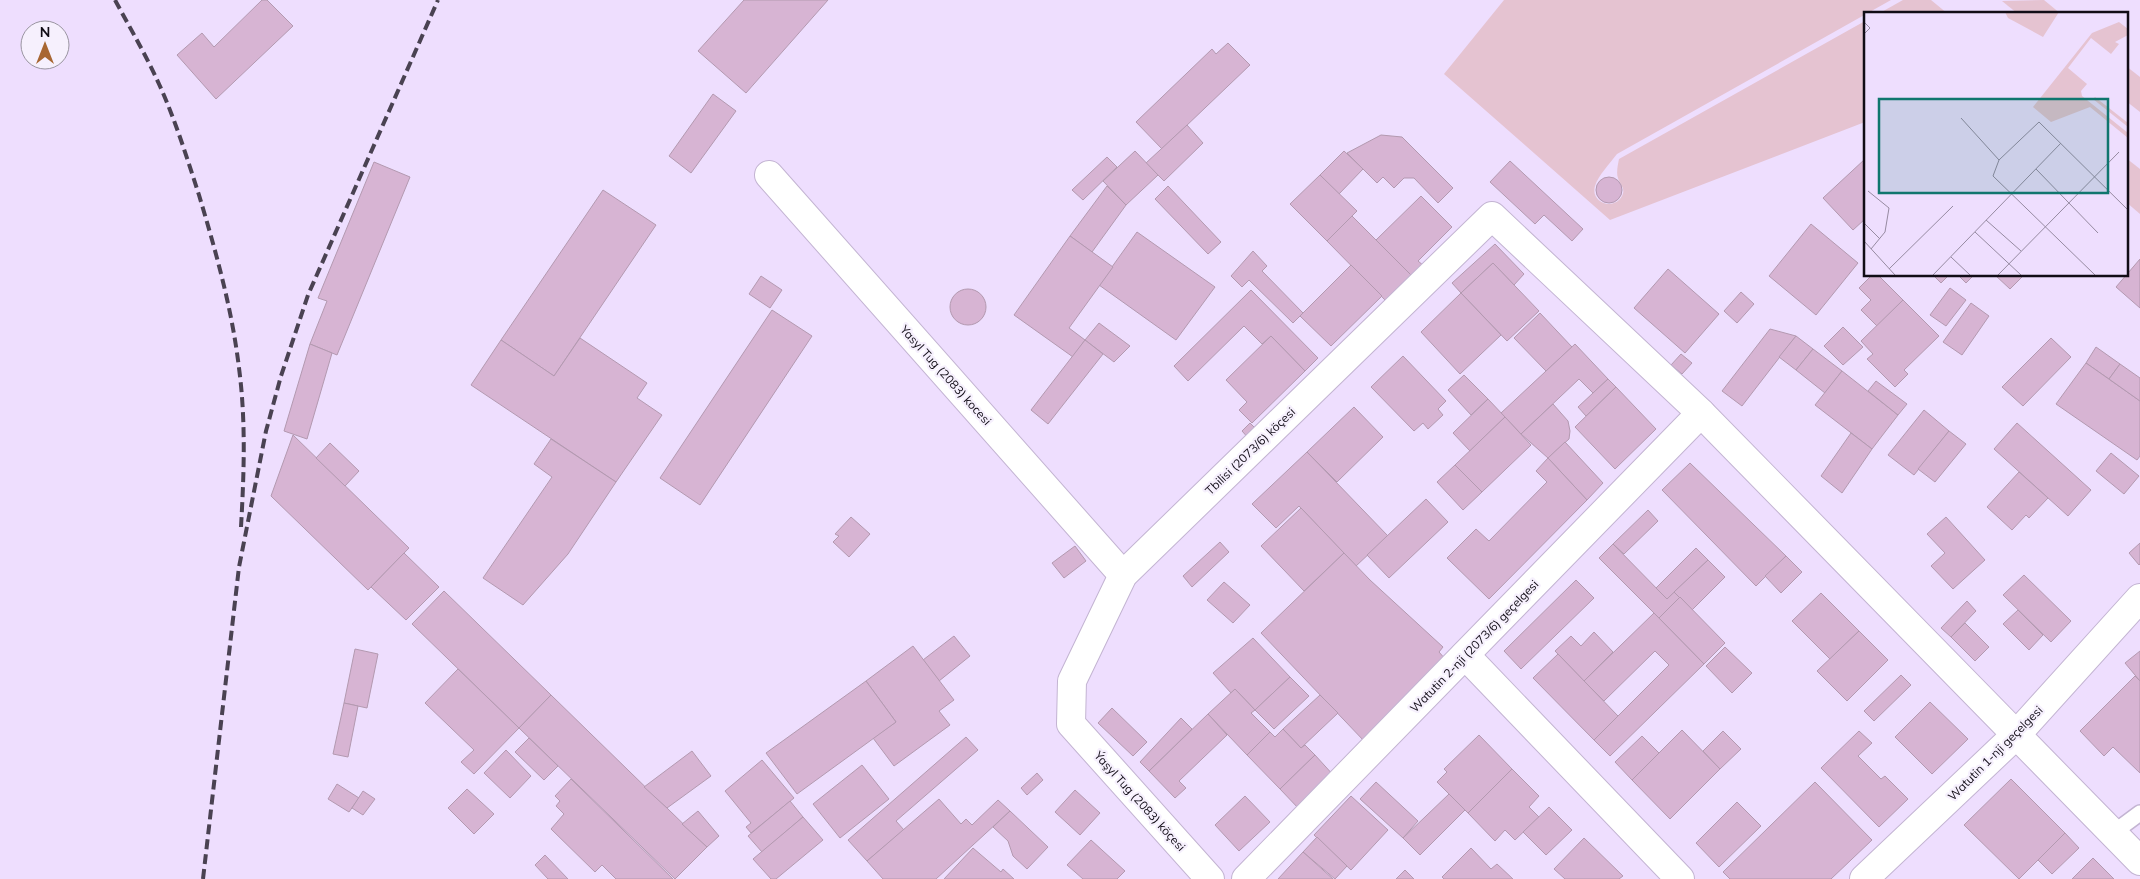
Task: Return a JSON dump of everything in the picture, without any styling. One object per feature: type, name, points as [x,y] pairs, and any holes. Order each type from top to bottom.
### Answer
[{"type":"street","name":"Yasyl Tug (2083) kocesi","points":[[769,175],[1123,575]]},
{"type":"street","name":"Tbilisi (2073/6) köçesi","points":[[1071,724],[1072,680],[1123,575],[1492,216],[1701,414]]},
{"type":"street","name":"Watutin 2-nji (2073/6) geçelgesi","points":[[1246,879],[1701,414]]},
{"type":"street","points":[[1701,414],[2140,861]]},
{"type":"street","name":"Watutin 1-nji geçelgesi","points":[[1864,879],[2017,734],[2140,598]]},
{"type":"street","points":[[1465,655],[1680,879]]},
{"type":"street","name":"Ýaşyl Tug (2083) köçesi","points":[[1071,724],[1210,879]]},
{"type":"lane","points":[[2113,833],[2140,813]]},
{"type":"shaded area","points":[[1504,0],[1891,0],[1870,12],[1864,12],[1864,15],[1617,154],[1599,178],[1594,192],[1599,201],[1604,203],[1609,204],[1618,201],[1623,191],[1617,176],[1619,159],[1864,22],[1864,122],[1610,220],[1444,74]]},
{"type":"shaded area","points":[[1903,0],[1931,0],[1946,12],[1882,12]]},
{"type":"shaded area","points":[[2044,0],[2059,12],[2016,12],[2002,1]]},
{"type":"shaded area","points":[[2128,68],[2140,77],[2140,112],[2128,103]]},
{"type":"shaded area","points":[[2128,160],[2140,169],[2140,214],[2128,204]]},
{"type":"building","points":[[262,0],[267,0],[293,26],[216,99],[177,55],[202,33],[214,47]]},
{"type":"building","points":[[744,0],[828,0],[746,93],[698,51]]},
{"type":"building","points":[[1228,43],[1250,65],[1162,149],[1136,122],[1212,49],[1216,54]]},
{"type":"building","points":[[713,94],[736,111],[691,173],[669,156]]},
{"type":"building","points":[[1187,125],[1203,143],[1164,181],[1146,163]]},
{"type":"building","points":[[1381,135],[1402,137],[1453,188],[1438,203],[1414,178],[1404,178],[1394,188],[1383,177],[1377,183],[1347,153]]},
{"type":"building","points":[[1135,151],[1158,175],[1126,205],[1103,181]]},
{"type":"building","points":[[1344,151],[1363,169],[1339,194],[1320,175]]},
{"type":"building","points":[[1107,157],[1117,167],[1083,200],[1072,190]]},
{"type":"building","points":[[1864,160],[1864,220],[1853,230],[1823,198]]},
{"type":"building","points":[[1510,161],[1583,229],[1572,241],[1544,215],[1535,224],[1490,182]]},
{"type":"building","points":[[374,162],[410,177],[337,355],[310,344],[327,301],[318,298]]},
{"type":"building","points":[[1320,175],[1357,211],[1327,241],[1290,204]]},
{"type":"building","points":[[1609,177],[1618,181],[1622,190],[1618,199],[1609,203],[1600,199],[1596,190],[1600,181]]},
{"type":"building","points":[[1107,186],[1126,205],[1092,252],[1070,236]]},
{"type":"building","points":[[1168,186],[1221,242],[1208,254],[1155,199]]},
{"type":"building","points":[[603,190],[656,225],[554,376],[501,340]]},
{"type":"building","points":[[1421,196],[1452,227],[1418,261],[1424,266],[1413,277],[1376,240]]},
{"type":"building","points":[[1352,216],[1413,277],[1387,302],[1327,241]]},
{"type":"building","points":[[1811,224],[1858,263],[1816,315],[1769,276]]},
{"type":"building","points":[[1137,232],[1215,287],[1176,340],[1099,285]]},
{"type":"building","points":[[1070,236],[1113,267],[1069,328],[1085,340],[1073,357],[1014,315]]},
{"type":"building","points":[[1495,244],[1524,274],[1514,285],[1493,263],[1461,293],[1452,283]]},
{"type":"building","points":[[1253,251],[1267,266],[1262,271],[1303,313],[1293,323],[1249,280],[1242,287],[1231,276]]},
{"type":"building","points":[[2140,259],[2140,308],[2116,287],[2125,276],[2128,276],[2128,273]]},
{"type":"building","points":[[1493,263],[1539,311],[1507,341],[1461,293]]},
{"type":"building","points":[[1351,265],[1382,296],[1331,346],[1300,316]]},
{"type":"building","points":[[1668,269],[1719,314],[1685,353],[1634,308]]},
{"type":"building","points":[[761,276],[782,290],[770,308],[749,294]]},
{"type":"building","points":[[1871,276],[1879,276],[1903,300],[1877,326],[1861,310],[1871,300],[1859,288]]},
{"type":"building","points":[[1934,276],[1948,276],[1941,283]]},
{"type":"building","points":[[1959,276],[1973,276],[1966,283]]},
{"type":"building","points":[[1996,276],[2023,276],[2010,289]]},
{"type":"building","points":[[1950,288],[1966,300],[1946,326],[1930,315]]},
{"type":"building","points":[[968,289],[981,294],[986,307],[981,320],[968,325],[955,320],[950,307],[955,294]]},
{"type":"building","points":[[1251,290],[1318,358],[1305,371],[1271,336],[1262,344],[1244,326],[1188,381],[1174,366]]},
{"type":"building","points":[[1741,292],[1754,304],[1737,323],[1724,311]]},
{"type":"building","points":[[1461,293],[1501,335],[1460,374],[1421,332]]},
{"type":"building","points":[[1903,300],[1939,336],[1904,370],[1908,374],[1895,387],[1867,359],[1873,354],[1861,341]]},
{"type":"building","points":[[1971,303],[1989,316],[1962,355],[1943,342]]},
{"type":"building","points":[[772,310],[812,336],[700,505],[660,478]]},
{"type":"building","points":[[1540,313],[1572,347],[1546,371],[1514,338]]},
{"type":"building","points":[[1099,323],[1130,346],[1114,362],[1085,340]]},
{"type":"building","points":[[1843,327],[1863,347],[1843,365],[1824,346]]},
{"type":"building","points":[[1770,329],[1796,336],[1742,406],[1722,391]]},
{"type":"building","points":[[1271,336],[1305,371],[1252,423],[1239,410],[1247,402],[1226,380]]},
{"type":"building","points":[[1796,336],[1813,349],[1796,370],[1779,357]]},
{"type":"building","points":[[580,338],[647,383],[637,398],[662,415],[616,482],[471,385],[501,340],[554,376]]},
{"type":"building","points":[[2051,338],[2071,357],[2023,406],[2002,387]]},
{"type":"building","points":[[1085,340],[1103,354],[1048,424],[1031,410]]},
{"type":"building","points":[[310,344],[332,353],[307,439],[284,431]]},
{"type":"building","points":[[1575,344],[1608,379],[1593,393],[1579,379],[1521,434],[1501,413]]},
{"type":"building","points":[[2096,347],[2120,364],[2109,379],[2086,363]]},
{"type":"building","points":[[1813,349],[1842,371],[1825,393],[1796,370]]},
{"type":"building","points":[[1681,354],[1692,363],[1682,374],[1671,365]]},
{"type":"building","points":[[1403,356],[1446,401],[1438,409],[1443,415],[1428,429],[1423,423],[1414,431],[1371,387]]},
{"type":"building","points":[[2086,363],[2140,401],[2140,456],[2137,460],[2056,404]]},
{"type":"building","points":[[2120,364],[2140,378],[2140,401],[2109,379]]},
{"type":"building","points":[[1842,371],[1898,415],[1872,449],[1815,405]]},
{"type":"building","points":[[1464,375],[1488,399],[1471,415],[1448,390]]},
{"type":"building","points":[[1608,379],[1616,387],[1586,416],[1578,407]]},
{"type":"building","points":[[1876,381],[1907,404],[1898,415],[1868,391]]},
{"type":"building","points":[[1616,387],[1656,429],[1615,469],[1575,427]]},
{"type":"building","points":[[1488,399],[1505,417],[1470,451],[1453,433]]},
{"type":"building","points":[[1553,404],[1568,421],[1570,431],[1569,439],[1548,458],[1521,434]]},
{"type":"building","points":[[1354,407],[1383,437],[1337,482],[1307,452]]},
{"type":"building","points":[[1924,410],[1949,431],[1914,475],[1888,455]]},
{"type":"building","points":[[1505,417],[1531,445],[1482,492],[1455,465]]},
{"type":"building","points":[[1250,423],[1258,431],[1250,440],[1242,431]]},
{"type":"building","points":[[2017,423],[2091,490],[2068,516],[1994,449]]},
{"type":"building","points":[[1949,431],[1966,444],[1935,482],[1918,469]]},
{"type":"building","points":[[1851,433],[1872,449],[1842,493],[1821,476]]},
{"type":"building","points":[[293,435],[409,548],[368,590],[271,496]]},
{"type":"building","points":[[551,439],[616,482],[568,554],[523,605],[483,578],[552,477],[534,464]]},
{"type":"building","points":[[1565,442],[1603,483],[1587,500],[1548,458]]},
{"type":"building","points":[[330,443],[359,471],[345,486],[316,458]]},
{"type":"building","points":[[1307,452],[1388,536],[1356,566],[1299,506],[1276,528],[1252,504]]},
{"type":"building","points":[[2111,453],[2139,476],[2124,494],[2096,471]]},
{"type":"building","points":[[1548,458],[1587,500],[1489,599],[1447,558],[1476,529],[1489,541],[1547,482],[1536,471]]},
{"type":"building","points":[[1690,463],[1786,556],[1756,586],[1662,490]]},
{"type":"building","points":[[1455,465],[1482,492],[1463,510],[1437,482]]},
{"type":"building","points":[[2019,472],[2048,498],[2029,518],[2026,515],[2012,530],[1987,507]]},
{"type":"building","points":[[1426,499],[1448,522],[1389,578],[1367,555]]},
{"type":"building","points":[[1301,508],[1344,553],[1304,591],[1261,546]]},
{"type":"building","points":[[1648,510],[1658,521],[1624,554],[1613,544]]},
{"type":"building","points":[[851,517],[870,534],[849,557],[833,542],[839,536],[835,534]]},
{"type":"building","points":[[1946,517],[1985,560],[1953,589],[1931,566],[1945,553],[1927,534]]},
{"type":"building","points":[[1220,542],[1229,552],[1192,587],[1183,576]]},
{"type":"building","points":[[2140,543],[2140,564],[2139,565],[2129,553]]},
{"type":"building","points":[[1613,544],[1667,599],[1674,592],[1680,597],[1659,618],[1599,558]]},
{"type":"building","points":[[1075,546],[1086,561],[1064,578],[1052,563]]},
{"type":"building","points":[[1696,548],[1708,560],[1667,599],[1656,588]]},
{"type":"building","points":[[404,553],[439,587],[406,620],[371,587]]},
{"type":"building","points":[[1344,553],[1370,580],[1443,647],[1439,652],[1446,660],[1365,742],[1261,633]]},
{"type":"building","points":[[1786,556],[1802,572],[1781,593],[1765,576]]},
{"type":"building","points":[[1708,560],[1725,577],[1692,610],[1674,592]]},
{"type":"building","points":[[2024,575],[2071,621],[2051,642],[2003,595]]},
{"type":"building","points":[[1576,580],[1594,598],[1521,669],[1504,651]]},
{"type":"building","points":[[1224,582],[1250,605],[1233,623],[1207,600]]},
{"type":"building","points":[[444,591],[551,695],[519,728],[412,624]]},
{"type":"building","points":[[1821,593],[1859,631],[1830,659],[1792,621]]},
{"type":"building","points":[[1680,597],[1725,643],[1704,664],[1659,618]]},
{"type":"building","points":[[1967,601],[1976,611],[1951,637],[1941,628]]},
{"type":"building","points":[[2018,610],[2043,635],[2029,650],[2003,624]]},
{"type":"building","points":[[1654,613],[1704,664],[1610,756],[1594,740],[1669,665],[1655,651],[1604,701],[1584,681]]},
{"type":"building","points":[[1965,623],[1989,647],[1975,661],[1951,637]]},
{"type":"building","points":[[1859,631],[1888,660],[1847,701],[1817,671]]},
{"type":"building","points":[[1594,632],[1613,652],[1584,681],[1555,651],[1571,636],[1581,646]]},
{"type":"building","points":[[954,636],[970,656],[939,681],[923,660]]},
{"type":"building","points":[[1253,638],[1290,677],[1255,710],[1235,689],[1231,693],[1213,673]]},
{"type":"building","points":[[913,646],[954,700],[939,711],[950,725],[894,766],[873,738],[896,722],[866,681]]},
{"type":"building","points":[[1725,647],[1752,673],[1732,693],[1706,666]]},
{"type":"building","points":[[355,649],[378,654],[367,708],[344,703]]},
{"type":"building","points":[[2140,651],[2140,681],[2125,663]]},
{"type":"building","points":[[1558,654],[1618,716],[1594,740],[1533,678]]},
{"type":"building","points":[[458,669],[519,728],[474,774],[461,762],[474,750],[425,703]]},
{"type":"building","points":[[1901,675],[1911,685],[1874,721],[1864,711]]},
{"type":"building","points":[[2135,676],[2140,681],[2140,773],[2113,747],[2104,756],[2080,731]]},
{"type":"building","points":[[1290,677],[1309,696],[1274,729],[1255,710]]},
{"type":"building","points":[[866,681],[896,722],[797,794],[766,753]]},
{"type":"building","points":[[1235,689],[1255,710],[1251,713],[1270,732],[1247,755],[1208,714]]},
{"type":"building","points":[[551,695],[707,847],[675,879],[519,728]]},
{"type":"building","points":[[1320,695],[1338,713],[1301,748],[1283,729]]},
{"type":"building","points":[[1930,702],[1968,739],[1932,774],[1895,737]]},
{"type":"building","points":[[344,703],[358,706],[348,757],[333,754]]},
{"type":"building","points":[[1112,708],[1147,742],[1133,756],[1098,723]]},
{"type":"building","points":[[1208,714],[1227,735],[1179,781],[1186,788],[1175,798],[1149,771]]},
{"type":"building","points":[[1181,718],[1192,729],[1149,771],[1140,762]]},
{"type":"building","points":[[1283,729],[1301,748],[1305,745],[1315,755],[1280,789],[1247,755],[1270,732],[1275,737]]},
{"type":"building","points":[[1682,730],[1720,769],[1670,819],[1632,780]]},
{"type":"building","points":[[1723,731],[1741,749],[1720,769],[1703,751]]},
{"type":"building","points":[[1859,731],[1872,743],[1858,756],[1881,779],[1885,776],[1908,799],[1879,827],[1821,768]]},
{"type":"building","points":[[1479,735],[1512,769],[1468,813],[1437,782],[1447,772],[1444,769]]},
{"type":"building","points":[[1642,736],[1659,753],[1632,780],[1615,762]]},
{"type":"building","points":[[966,737],[978,750],[896,821],[904,830],[867,861],[848,840]]},
{"type":"building","points":[[529,738],[558,766],[544,780],[515,752]]},
{"type":"building","points":[[506,750],[531,776],[510,798],[484,773]]},
{"type":"building","points":[[692,751],[711,776],[667,808],[644,787]]},
{"type":"building","points":[[1315,755],[1335,777],[1300,810],[1280,789]]},
{"type":"building","points":[[762,760],[794,798],[751,833],[746,827],[751,823],[725,791]]},
{"type":"building","points":[[862,765],[889,799],[840,838],[813,804]]},
{"type":"building","points":[[1512,769],[1539,796],[1529,807],[1539,817],[1515,840],[1505,830],[1495,841],[1468,813]]},
{"type":"building","points":[[1037,773],[1043,780],[1027,795],[1021,788]]},
{"type":"building","points":[[571,779],[673,879],[616,879],[602,865],[595,872],[551,829],[564,814],[556,806],[560,801],[555,796]]},
{"type":"building","points":[[2011,779],[2065,833],[2019,879],[1964,825]]},
{"type":"building","points":[[1376,782],[1418,821],[1403,838],[1360,799]]},
{"type":"building","points":[[1815,782],[1872,840],[1831,879],[1730,879],[1723,872]]},
{"type":"building","points":[[337,784],[359,798],[349,812],[328,799]]},
{"type":"building","points":[[467,789],[494,814],[474,834],[448,808]]},
{"type":"building","points":[[1075,790],[1100,813],[1080,835],[1055,812]]},
{"type":"building","points":[[363,791],[375,799],[363,815],[352,808]]},
{"type":"building","points":[[1449,794],[1465,810],[1420,855],[1403,838]]},
{"type":"building","points":[[1245,796],[1270,822],[1239,851],[1215,825]]},
{"type":"building","points":[[1351,796],[1388,830],[1351,870],[1314,835]]},
{"type":"building","points":[[939,799],[961,824],[966,819],[972,825],[998,800],[1010,811],[936,879],[883,879],[867,861]]},
{"type":"building","points":[[790,801],[803,817],[762,852],[748,836]]},
{"type":"building","points":[[1737,802],[1761,826],[1719,867],[1696,843]]},
{"type":"building","points":[[1549,807],[1572,830],[1546,855],[1523,832]]},
{"type":"building","points":[[698,811],[719,836],[707,847],[682,824]]},
{"type":"building","points":[[1010,811],[1048,847],[1027,869],[1013,856],[1008,841],[993,827]]},
{"type":"building","points":[[803,817],[823,840],[776,879],[771,879],[753,859]]},
{"type":"building","points":[[2065,833],[2079,848],[2052,874],[2038,860]]},
{"type":"building","points":[[1317,837],[1347,866],[1335,879],[1303,852]]},
{"type":"building","points":[[1584,838],[1623,876],[1619,879],[1565,879],[1554,869]]},
{"type":"building","points":[[1091,840],[1125,871],[1117,879],[1083,879],[1067,865]]},
{"type":"building","points":[[973,848],[1001,872],[1003,869],[1014,879],[944,879]]},
{"type":"building","points":[[1471,848],[1491,869],[1497,864],[1513,879],[1444,879],[1442,877]]},
{"type":"building","points":[[1303,852],[1333,879],[1278,879]]},
{"type":"building","points":[[545,855],[568,879],[548,879],[535,865]]},
{"type":"building","points":[[2093,858],[2114,879],[2072,879]]},
{"type":"building","points":[[1405,870],[1414,879],[1396,879]]},
{"type":"railway","points":[[115,0],[149,63],[170,111],[199,195],[223,281],[236,346],[243,408],[244,448],[241,527]]},
{"type":"railway","points":[[203,879],[239,567],[266,431],[281,376],[308,295],[438,0]]}]
